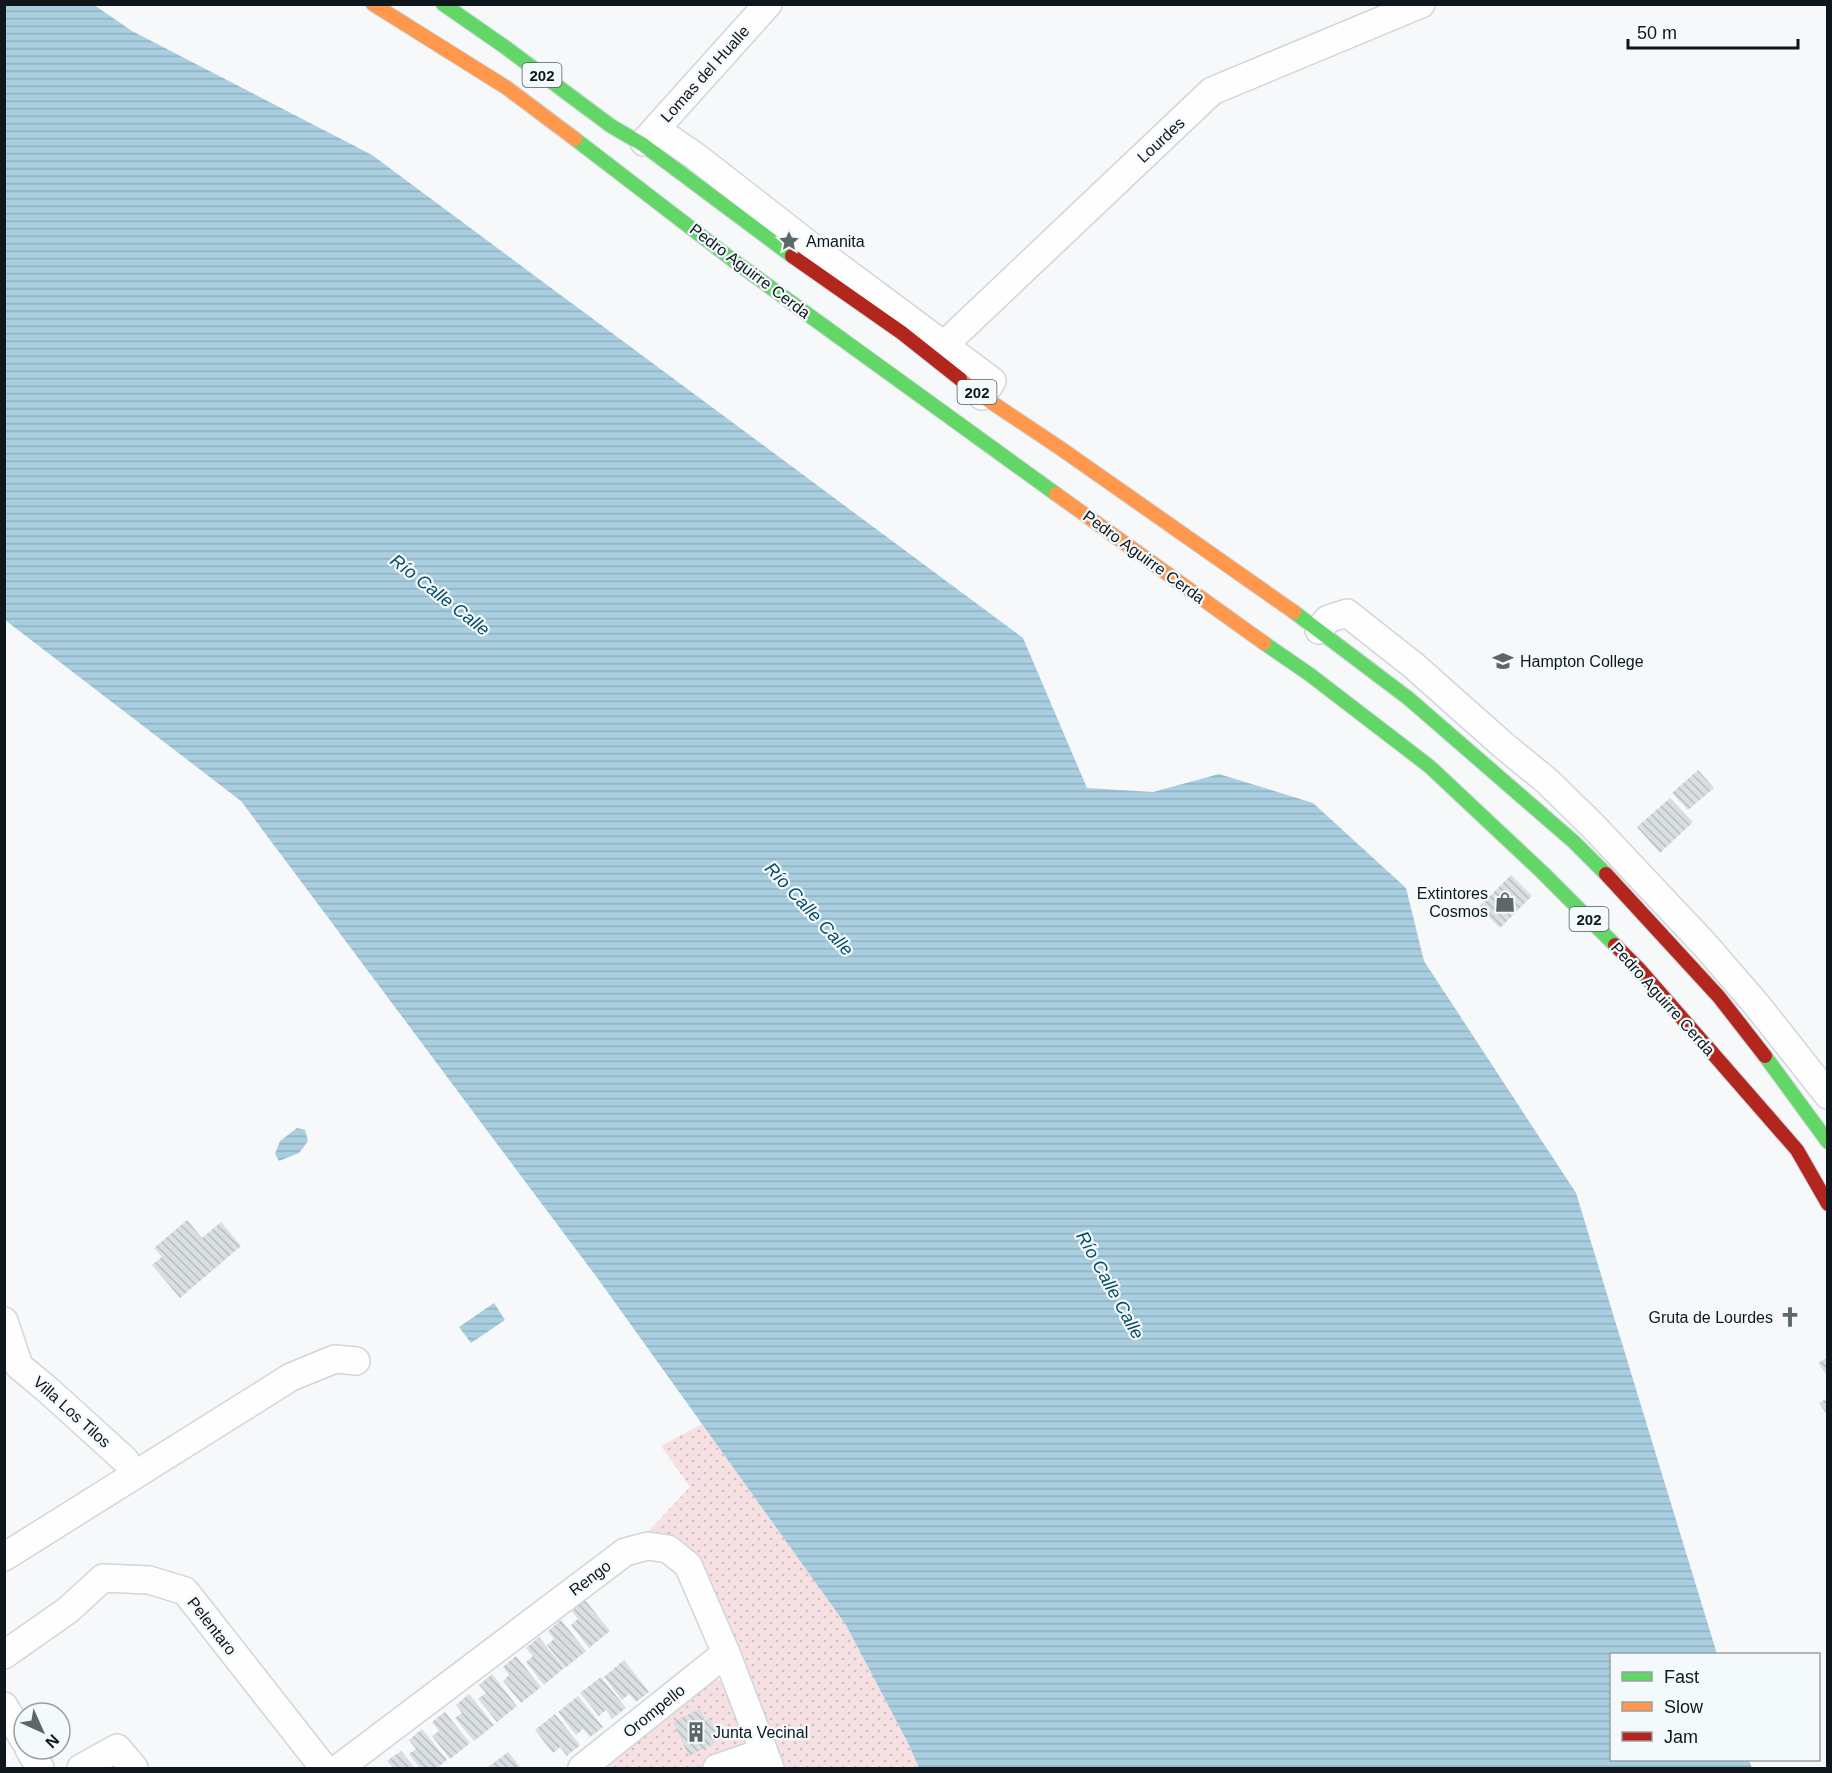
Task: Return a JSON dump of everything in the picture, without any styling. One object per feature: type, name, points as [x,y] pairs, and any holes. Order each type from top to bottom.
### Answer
[{"type":"highway","name":"Pedro Aguirre Cerda","points":[[373,4],[507,88],[634,156],[797,261],[902,333],[982,396],[1319,630],[1408,698],[1574,842],[1630,900],[1719,998],[1772,1065],[1827,1142]]},
{"type":"highway","name":"Pedro Aguirre Cerda","points":[[442,4],[505,47],[611,126],[634,156],[633,182],[734,261],[1310,674],[1429,766],[1542,872],[1640,970],[1797,1150],[1827,1204]]},
{"type":"street","name":"Lomas del Hualle","points":[[634,156],[768,4]]},
{"type":"street","name":"Lourdes","points":[[945,344],[1212,91],[1421,4]]},
{"type":"street","points":[[634,156],[710,167],[808,244],[992,381],[982,396]]},
{"type":"street","points":[[1319,630],[1328,619],[1347,613],[1413,665],[1547,781],[1595,828],[1705,945],[1756,1004],[1827,1095]]},
{"type":"street","name":"Villa Los Tilos","points":[[4,1321],[11,1370],[49,1391],[125,1460]]},
{"type":"street","points":[[4,1557],[291,1377],[335,1359],[356,1361]]},
{"type":"street","name":"Rengo","points":[[339,1768],[625,1552],[648,1546],[668,1549],[688,1565],[726,1653],[767,1760]]},
{"type":"street","name":"Pelentaro","points":[[4,1655],[68,1610],[103,1578],[149,1580],[185,1591],[324,1768]]},
{"type":"street","name":"Orompello","points":[[582,1768],[726,1653]]},
{"type":"street","points":[[4,1706],[12,1720]]},
{"type":"street","points":[[81,1768],[117,1748],[134,1768]]},
{"type":"street","points":[[717,1768],[767,1760]]},
{"type":"shaded area","points":[[702,1424],[846,1625],[919,1768],[782,1768],[696,1558],[645,1535],[690,1487],[661,1446]]},
{"type":"shaded area","points":[[707,1676],[722,1681],[749,1742],[745,1752],[698,1768],[593,1768]]},
{"type":"water","name":"Río Calle Calle","points":[[4,5],[94,5],[132,31],[372,155],[1023,638],[1087,788],[1153,792],[1219,774],[1313,803],[1406,888],[1424,961],[1576,1193],[1717,1653],[1610,1653],[1610,1761],[1749,1761],[1752,1768],[919,1768],[846,1625],[601,1283],[241,801],[5,620]]},
{"type":"water","points":[[297,1128],[305,1130],[308,1141],[299,1153],[279,1161],[275,1154],[280,1141]]},
{"type":"water","points":[[494,1303],[505,1320],[471,1343],[459,1327]]},
{"type":"building","points":[[1698,770],[1714,788],[1688,810],[1672,793]]},
{"type":"building","points":[[1670,798],[1693,822],[1660,853],[1637,827]]},
{"type":"building","name":"Extintores Cosmos","points":[[1511,875],[1532,896],[1500,928],[1479,907]]},
{"type":"building","points":[[187,1220],[202,1238],[221,1222],[241,1246],[180,1298],[152,1265],[162,1257],[154,1248]]},
{"type":"building","points":[[1828,1357],[1828,1377],[1818,1363]]},
{"type":"building","points":[[1828,1398],[1828,1416],[1819,1403]]},
{"type":"building","points":[[585,1600],[610,1631],[589,1648],[571,1625],[578,1619],[572,1611]]},
{"type":"building","points":[[561,1620],[586,1651],[565,1668],[547,1645],[554,1639],[548,1631]]},
{"type":"building","points":[[539,1637],[564,1668],[544,1685],[526,1662],[533,1656],[526,1648]]},
{"type":"building","points":[[516,1656],[541,1687],[521,1703],[503,1681],[509,1675],[503,1667]]},
{"type":"building","points":[[624,1660],[649,1692],[636,1702],[629,1694],[622,1700],[604,1677]]},
{"type":"building","points":[[492,1674],[517,1706],[497,1722],[478,1699],[486,1693],[479,1685]]},
{"type":"building","points":[[601,1677],[626,1708],[612,1719],[606,1710],[599,1716],[580,1693]]},
{"type":"building","points":[[469,1694],[494,1725],[474,1741],[455,1718],[462,1713],[456,1705]]},
{"type":"building","points":[[578,1696],[603,1727],[590,1737],[583,1729],[576,1735],[558,1712]]},
{"type":"building","name":"Junta Vecinal","points":[[700,1709],[705,1720],[710,1718],[716,1731],[710,1734],[715,1743],[689,1756],[673,1722]]},
{"type":"building","points":[[445,1712],[470,1743],[450,1759],[432,1736],[439,1731],[432,1722]]},
{"type":"building","points":[[555,1714],[580,1745],[567,1756],[560,1747],[553,1753],[535,1730]]},
{"type":"building","points":[[422,1729],[447,1760],[437,1768],[420,1768],[409,1754],[416,1749],[409,1740]]},
{"type":"building","points":[[401,1751],[415,1768],[393,1768],[387,1761]]},
{"type":"building","points":[[508,1752],[521,1768],[487,1768]]},
{"type":"traffic: fast","points":[[443,4],[611,126],[642,144],[792,256]]},
{"type":"traffic: fast","points":[[575,139],[734,261],[1056,494]]},
{"type":"traffic: fast","points":[[1294,612],[1408,698],[1574,842],[1606,874]]},
{"type":"traffic: fast","points":[[1264,643],[1309,674],[1429,766],[1542,872],[1615,945]]},
{"type":"traffic: fast","points":[[1765,1056],[1828,1142]]},
{"type":"traffic: slow","points":[[373,4],[507,88],[575,139]]},
{"type":"traffic: slow","points":[[960,379],[1294,612]]},
{"type":"traffic: slow","points":[[1056,494],[1264,643]]},
{"type":"traffic: jam","points":[[792,256],[902,333],[960,379]]},
{"type":"traffic: jam","points":[[1606,874],[1719,997],[1765,1056]]},
{"type":"traffic: jam","points":[[1615,945],[1640,970],[1797,1150],[1828,1204]]},
{"type":"place","name":"Amanita","points":[[789,241]]},
{"type":"place","name":"Hampton College","points":[[1503,661]]},
{"type":"place","name":"Extintores Cosmos","points":[[1505,902]]},
{"type":"place","name":"Gruta de Lourdes","points":[[1790,1317]]},
{"type":"place","name":"Junta Vecinal","points":[[696,1732]]}]
